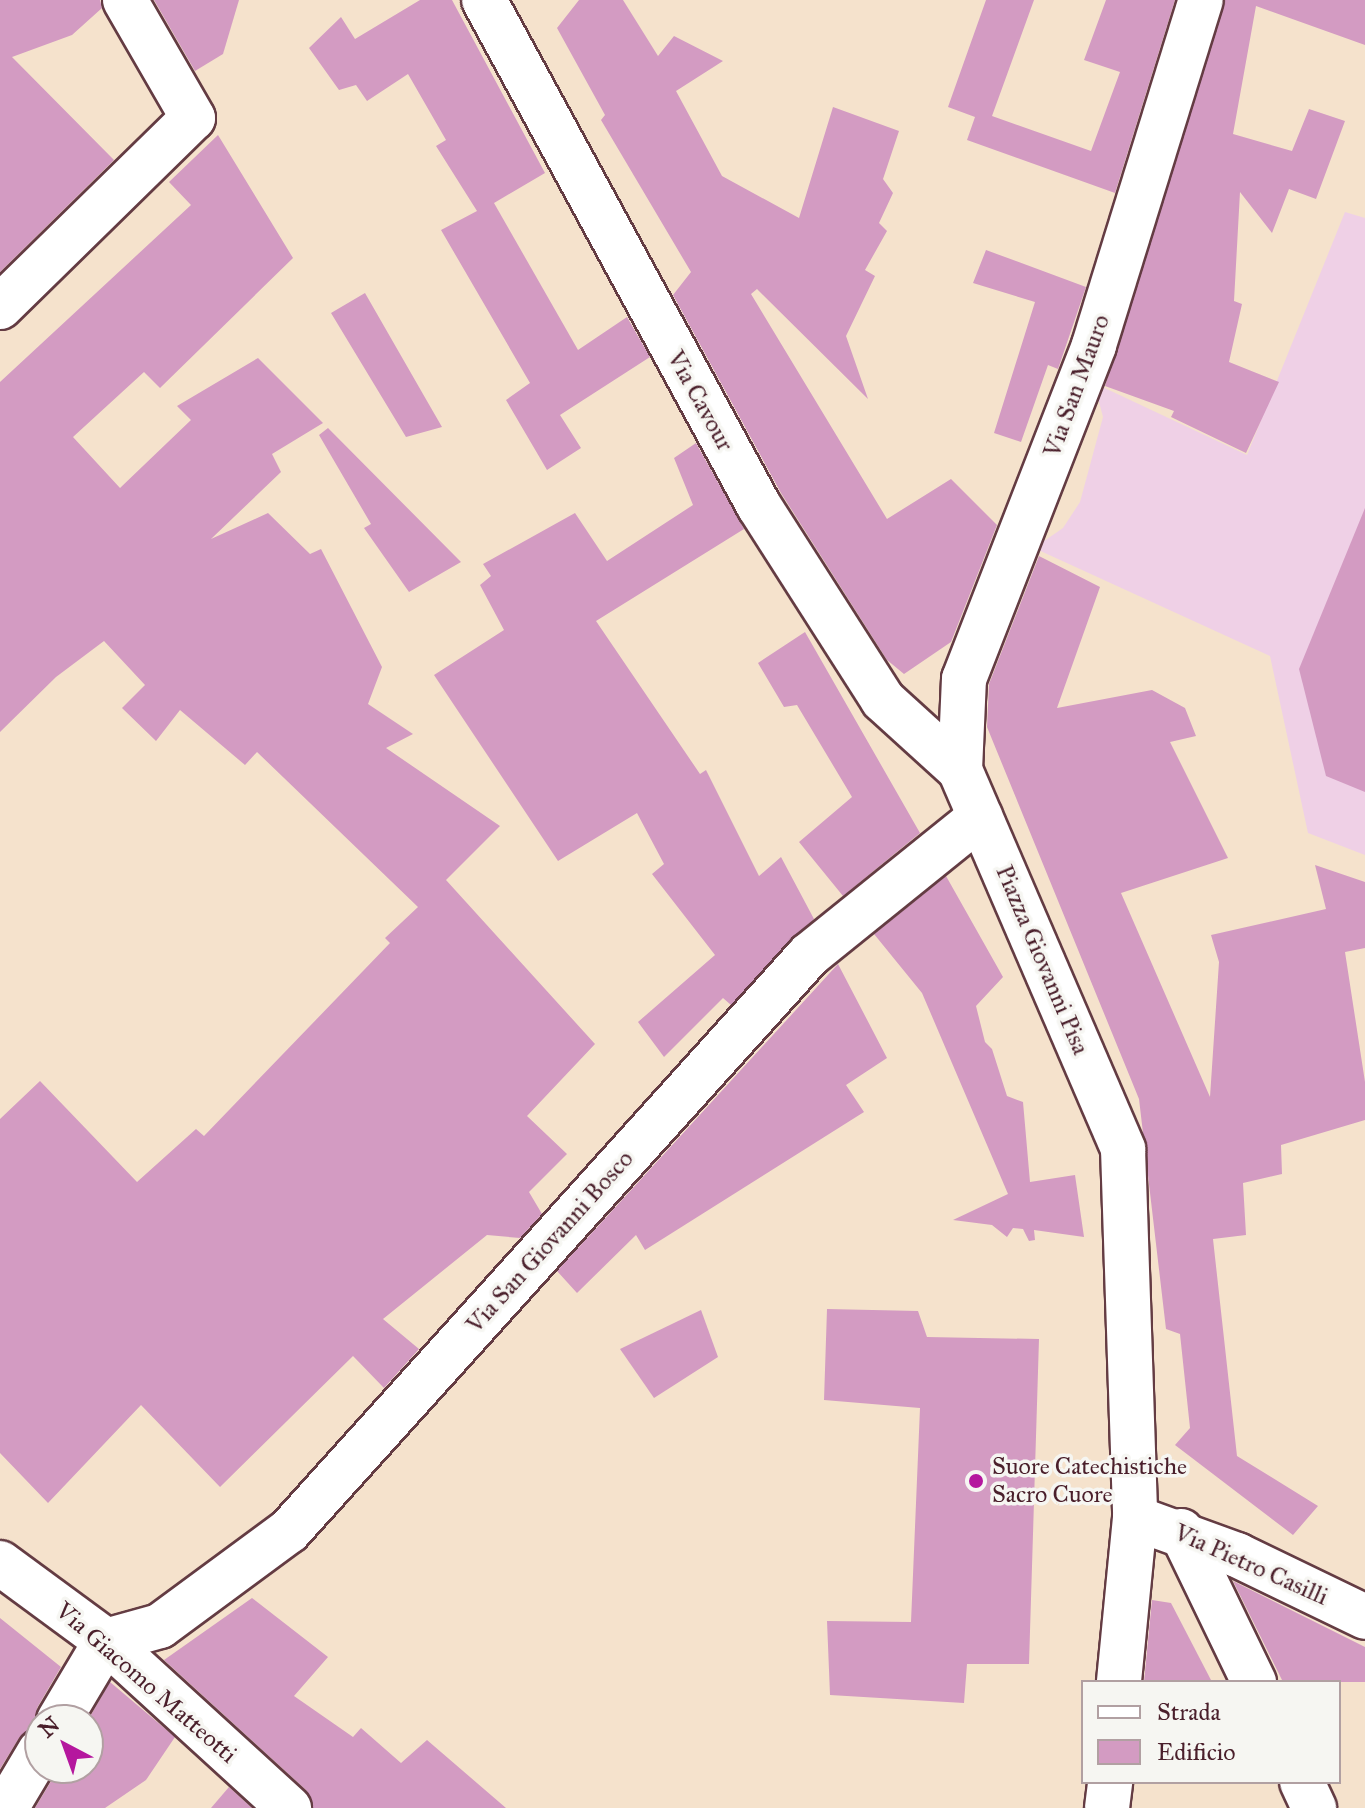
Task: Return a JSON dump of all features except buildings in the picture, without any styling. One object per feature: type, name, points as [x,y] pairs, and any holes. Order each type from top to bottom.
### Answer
[{"type":"street","points":[[0,307],[193,118],[125,0]]},
{"type":"street","name":"Via Cavour","points":[[484,0],[759,506],[883,700],[960,770]]},
{"type":"street","name":"Via San Mauro","points":[[960,770],[964,679],[1094,345],[1201,0]]},
{"type":"street","name":"Piazza Giovanni Pisa","points":[[960,770],[1123,1149],[1135,1518]]},
{"type":"street","name":"Via San Giovanni Bosco","points":[[106,1641],[160,1626],[289,1531],[809,955],[980,817]]},
{"type":"street","points":[[1119,1680],[1135,1518]]},
{"type":"street","name":"Via Pietro Casilli","points":[[1135,1518],[1181,1531],[1365,1617]]},
{"type":"street","points":[[1181,1531],[1253,1680]]},
{"type":"street","name":"Via Giacomo Matteotti","points":[[0,1563],[106,1641],[289,1808]]},
{"type":"street","points":[[69,1704],[106,1641]]},
{"type":"street","points":[[6,1808],[24,1778]]},
{"type":"street","points":[[1107,1808],[1110,1784]]},
{"type":"street","points":[[1303,1784],[1314,1808]]},
{"type":"shaded area","points":[[1345,212],[1365,218],[1365,855],[1308,833],[1270,656],[1034,548],[1063,528],[1080,502],[1103,417],[1094,383],[1247,455]]},
{"type":"place","name":"Suore Catechistiche Sacro Cuore","points":[[976,1481]]}]
